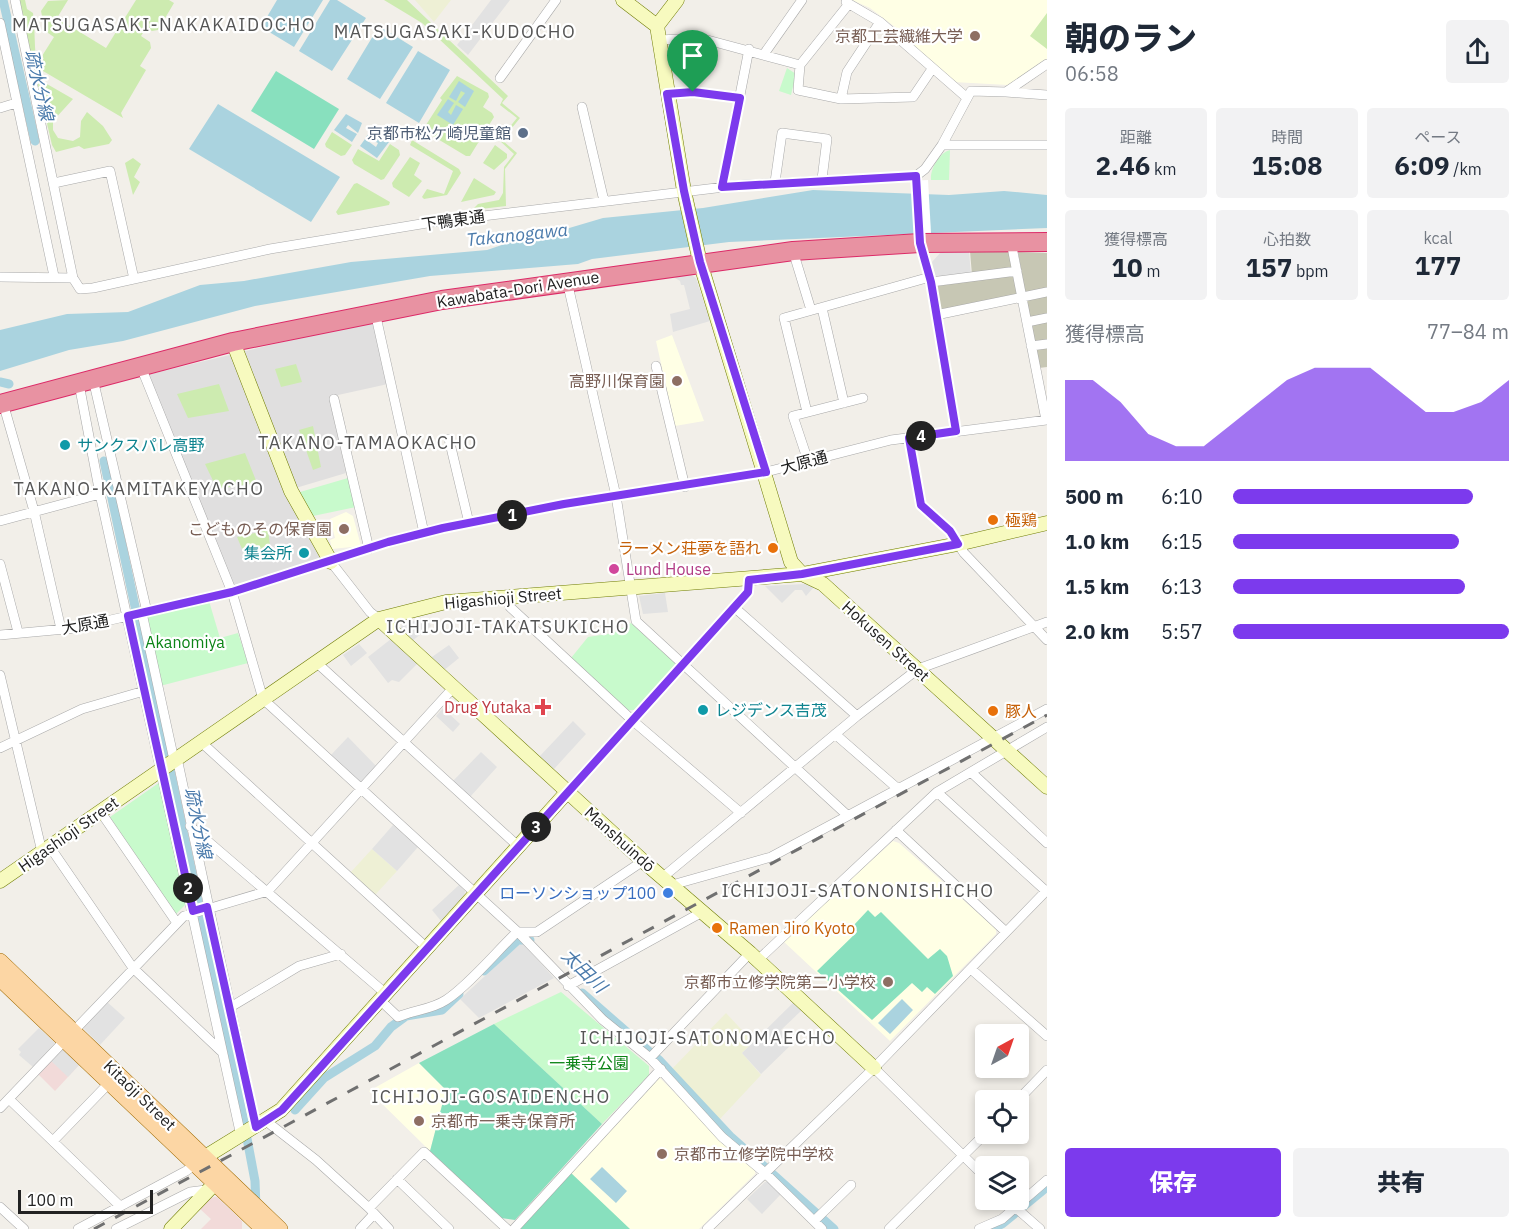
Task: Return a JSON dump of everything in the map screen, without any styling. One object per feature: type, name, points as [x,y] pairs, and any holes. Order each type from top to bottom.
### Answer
[{"type":"highway","name":"Kawabata-Dori Avenue","points":[[2,404],[233,342],[375,312],[699,257],[793,252],[920,238],[1047,242]]},
{"type":"main road","name":"Kitaōji Street","points":[[0,961],[68,1034],[200,1161],[214,1182],[259,1219]]},
{"type":"main road","name":"Kitaōji Street","points":[[0,979],[68,1034]]},
{"type":"street","points":[[15,0],[74,278]]},
{"type":"street","points":[[501,78],[556,0]]},
{"type":"street","points":[[623,0],[658,33],[700,38],[800,65]]},
{"type":"street","points":[[677,0],[658,33],[685,195],[699,257],[766,472],[791,562],[802,574]]},
{"type":"street","points":[[764,54],[802,0]]},
{"type":"street","points":[[932,69],[914,98],[841,99],[798,90],[800,65],[846,2],[880,22],[966,97]]},
{"type":"street","points":[[841,99],[847,72],[880,22]]},
{"type":"street","points":[[0,23],[54,276]]},
{"type":"street","points":[[722,187],[750,50]]},
{"type":"street","points":[[1006,92],[1047,64]]},
{"type":"street","points":[[956,431],[931,280],[920,238],[916,178],[942,146],[971,91],[1047,95]]},
{"type":"street","points":[[667,94],[693,92],[740,98]]},
{"type":"street","points":[[0,108],[16,103]]},
{"type":"street","points":[[582,107],[604,201]]},
{"type":"street","points":[[775,182],[782,133],[827,139],[822,179]]},
{"type":"street","points":[[942,146],[1047,145]]},
{"type":"street","points":[[54,183],[111,171],[134,279]]},
{"type":"street","name":"下鴨東通","points":[[0,277],[74,278],[80,289],[313,242],[444,221],[604,201],[685,195],[722,187],[775,182],[916,178]]},
{"type":"street","points":[[1011,242],[1046,420]]},
{"type":"street","points":[[793,252],[811,310]]},
{"type":"street","points":[[807,412],[784,318],[931,280],[1017,271]]},
{"type":"street","points":[[567,281],[616,496],[636,621],[797,766],[847,815]]},
{"type":"street","points":[[936,315],[1047,292]]},
{"type":"street","points":[[822,308],[844,403]]},
{"type":"street","points":[[375,312],[424,533]]},
{"type":"street","points":[[1027,322],[1047,318]]},
{"type":"street","name":"Manshuindō","points":[[233,342],[291,491],[331,562],[370,612],[643,861],[754,956],[874,1068],[975,1167]]},
{"type":"street","points":[[1031,346],[1047,344]]},
{"type":"street","points":[[657,366],[685,487]]},
{"type":"street","points":[[141,367],[232,592],[263,699],[521,936],[571,984],[603,1020],[652,1056],[722,1137],[768,1170],[818,1218],[822,1229]]},
{"type":"street","points":[[1036,373],[1047,371]]},
{"type":"street","points":[[86,381],[100,494],[138,614],[144,691],[190,826],[252,1129]]},
{"type":"street","points":[[86,381],[170,763],[193,911],[222,1052],[252,1129],[316,1160],[389,1229]]},
{"type":"street","points":[[808,461],[793,416],[863,398]]},
{"type":"street","points":[[334,399],[369,549]]},
{"type":"street","points":[[2,404],[34,511],[61,629]]},
{"type":"street","name":"大原通","points":[[0,635],[61,629],[232,592],[369,549],[469,523],[766,472],[891,440],[1046,420]]},
{"type":"street","points":[[909,438],[921,505],[950,531],[964,554],[1047,640]]},
{"type":"street","points":[[449,439],[469,523]]},
{"type":"street","points":[[0,521],[100,494]]},
{"type":"street","name":"Higashioji Street","points":[[0,881],[379,619],[446,602],[749,580],[802,574],[958,544],[1047,523]]},
{"type":"street","points":[[0,564],[18,632]]},
{"type":"street","name":"Hokusen Street","points":[[802,574],[823,584],[1047,786]]},
{"type":"street","points":[[78,1229],[200,1161],[282,1110],[382,996],[748,592],[749,580]]},
{"type":"street","points":[[507,597],[510,607],[632,720],[741,813]]},
{"type":"street","points":[[734,607],[857,716]]},
{"type":"street","points":[[668,881],[741,813],[857,716],[918,669],[1047,622]]},
{"type":"street","points":[[316,662],[518,846]]},
{"type":"street","points":[[0,675],[46,850],[133,968],[222,1052]]},
{"type":"street","points":[[0,1108],[68,1034],[177,923],[193,911],[268,891],[453,688]]},
{"type":"street","points":[[0,748],[82,710],[144,691]]},
{"type":"street","points":[[668,881],[763,860],[1047,709]]},
{"type":"street","points":[[652,1056],[754,956],[938,792],[1046,729]]},
{"type":"street","points":[[835,734],[897,788]]},
{"type":"street","points":[[201,742],[427,948]]},
{"type":"street","points":[[972,773],[1047,843]]},
{"type":"street","points":[[710,1228],[874,1068],[1047,891],[938,792]]},
{"type":"street","points":[[100,810],[177,923]]},
{"type":"street","points":[[190,826],[341,954],[382,996],[398,1017],[411,1011],[432,1008],[447,1000],[521,936],[537,932],[643,861]]},
{"type":"street","points":[[896,830],[1006,932]]},
{"type":"street","points":[[571,984],[704,911]]},
{"type":"street","points":[[229,1008],[299,966],[341,954]]},
{"type":"street","points":[[971,969],[1047,1036]]},
{"type":"street","points":[[513,1229],[661,1069]]},
{"type":"street","points":[[1028,1090],[1047,1070]]},
{"type":"street","points":[[52,1140],[113,1078]]},
{"type":"street","points":[[9,1099],[120,1206]]},
{"type":"street","points":[[890,1229],[975,1144]]},
{"type":"street","points":[[360,1229],[397,1179],[424,1152],[507,1229]]},
{"type":"street","points":[[397,1179],[449,1229]]},
{"type":"street","points":[[1029,1199],[1047,1180]]},
{"type":"street","points":[[116,1229],[214,1182]]},
{"type":"street","points":[[171,1229],[214,1182]]},
{"type":"street","points":[[818,1218],[851,1185]]},
{"type":"street","points":[[0,1207],[24,1229]]},
{"type":"street","points":[[979,1229],[1018,1210],[1040,1229]]},
{"type":"shaded area","points":[[415,0],[451,0],[434,22]]},
{"type":"shaded area","points":[[491,0],[510,0],[468,55],[457,45]]},
{"type":"shaded area","name":"京都工芸繊維大学","points":[[852,0],[1047,0],[1047,59],[1008,85],[953,82],[927,57],[906,43],[899,30],[870,8]]},
{"type":"shaded area","points":[[1010,250],[1015,267],[972,275],[970,251]]},
{"type":"shaded area","points":[[969,251],[971,275],[936,279],[932,262],[941,252]]},
{"type":"shaded area","points":[[1018,252],[1047,253],[1047,367],[1039,368]]},
{"type":"shaded area","points":[[686,272],[696,278],[710,321],[673,332],[670,314],[690,309],[684,285],[670,275]]},
{"type":"shaded area","points":[[1015,275],[1018,297],[941,309],[937,286]]},
{"type":"shaded area","points":[[373,320],[388,384],[329,397],[346,473],[289,490],[326,557],[234,585],[147,375]]},
{"type":"shaded area","name":"高野川保育園","points":[[672,335],[704,421],[675,426],[656,341]]},
{"type":"shaded area","name":"こどものその保育園","points":[[346,512],[353,516],[361,546],[332,549],[330,540],[335,538],[330,519]]},
{"type":"shaded area","points":[[806,584],[814,587],[806,596],[802,590],[795,590],[782,603],[765,586]]},
{"type":"shaded area","points":[[665,593],[668,612],[643,614],[639,596]]},
{"type":"shaded area","points":[[426,618],[431,626],[412,641],[400,630],[402,624]]},
{"type":"shaded area","points":[[391,639],[395,639],[419,662],[399,682],[392,680],[388,683],[368,657]]},
{"type":"shaded area","points":[[359,644],[367,653],[351,666],[343,655]]},
{"type":"shaded area","points":[[449,645],[459,658],[443,671],[429,659]]},
{"type":"shaded area","points":[[443,708],[460,724],[453,732],[436,716]]},
{"type":"shaded area","points":[[573,721],[586,734],[554,769],[539,757]]},
{"type":"shaded area","points":[[348,737],[378,768],[365,782],[358,782],[330,756]]},
{"type":"shaded area","points":[[481,752],[497,767],[470,797],[453,781]]},
{"type":"shaded area","points":[[393,825],[418,847],[397,871],[372,849]]},
{"type":"shaded area","name":"京都市立修学院第二小学校","points":[[893,841],[899,843],[996,929],[996,934],[890,1041],[783,941]]},
{"type":"shaded area","points":[[372,849],[397,871],[375,895],[350,873]]},
{"type":"shaded area","points":[[459,885],[465,891],[464,897],[441,921],[432,910]]},
{"type":"shaded area","points":[[522,942],[554,978],[479,1018],[460,999]]},
{"type":"shaded area","points":[[106,1001],[125,1018],[100,1045],[82,1027]]},
{"type":"shaded area","points":[[795,1001],[803,1009],[781,1030],[793,1043],[761,1074],[742,1053]]},
{"type":"shaded area","points":[[726,1013],[753,1042],[742,1053],[761,1075],[719,1120],[671,1070]]},
{"type":"shaded area","points":[[39,1028],[55,1043],[33,1067],[19,1055],[21,1052],[18,1049]]},
{"type":"shaded area","points":[[62,1048],[79,1065],[55,1091],[38,1074]]},
{"type":"shaded area","points":[[62,1048],[79,1065],[68,1077],[50,1060]]},
{"type":"shaded area","name":"京都市一乗寺保育所","points":[[419,1063],[446,1090],[430,1151],[369,1091]]},
{"type":"shaded area","name":"京都市立修学院中学校","points":[[658,1076],[755,1170],[755,1174],[699,1229],[518,1229]]},
{"type":"shaded area","points":[[765,1182],[769,1182],[781,1194],[762,1214],[747,1199]]},
{"type":"shaded area","points":[[217,1197],[242,1221],[242,1229],[201,1229],[211,1219],[199,1208],[209,1198]]},
{"type":"green space","points":[[18,0],[25,0],[27,9],[33,13],[40,80],[73,99],[53,121],[53,130],[58,138],[73,141],[80,137],[81,121],[87,112],[103,126],[112,140],[109,144],[84,149],[79,146],[56,152],[52,145]]},
{"type":"green space","points":[[68,0],[57,18],[106,48],[136,0],[169,0],[174,3],[158,30],[152,31],[146,28],[141,36],[150,42],[151,48],[140,66],[146,70],[121,113],[123,118],[43,71],[42,56],[54,37],[45,31],[41,11],[48,1]]},
{"type":"green space","points":[[384,0],[407,0],[508,96],[502,103],[520,118],[502,140],[517,153],[505,169],[506,206],[472,210],[478,204],[499,200],[503,193],[504,167],[514,154],[499,140],[517,118],[500,105],[503,99],[422,23]]},
{"type":"green space","points":[[1047,13],[1047,49],[1030,36]]},
{"type":"green space","points":[[787,68],[796,74],[791,95],[779,91]]},
{"type":"green space","points":[[276,71],[339,109],[314,149],[251,111]]},
{"type":"green space","points":[[457,76],[488,93],[489,97],[483,107],[494,117],[470,156],[466,156],[426,132],[424,128],[442,100],[440,98]]},
{"type":"green space","points":[[332,132],[352,145],[345,155],[341,156],[326,147],[325,144]]},
{"type":"green space","points":[[412,140],[459,169],[461,173],[447,195],[424,199],[422,197],[427,189],[444,194],[453,171],[410,145]]},
{"type":"green space","points":[[390,144],[399,150],[400,155],[384,179],[381,180],[354,164],[352,160],[358,149],[379,161]]},
{"type":"green space","points":[[495,145],[507,154],[507,158],[494,170],[483,163]]},
{"type":"green space","points":[[950,150],[949,180],[931,180],[936,162],[942,154]]},
{"type":"green space","points":[[410,157],[420,163],[414,175],[422,181],[409,197],[393,187],[392,183]]},
{"type":"green space","points":[[133,158],[141,164],[134,177],[140,182],[133,195],[125,163]]},
{"type":"green space","points":[[474,178],[496,192],[494,195],[461,202]]},
{"type":"green space","points":[[357,183],[390,202],[389,205],[338,215],[336,212],[354,184]]},
{"type":"green space","points":[[296,364],[302,382],[281,387],[275,369]]},
{"type":"green space","points":[[219,384],[229,411],[188,418],[177,394]]},
{"type":"green space","points":[[313,426],[321,467],[313,470],[299,430]]},
{"type":"green space","points":[[245,453],[257,483],[217,489],[205,464]]},
{"type":"green space","points":[[348,478],[356,507],[313,516],[300,492]]},
{"type":"green space","points":[[268,530],[271,553],[245,556],[237,537]]},
{"type":"green space","name":"Akanomiya","points":[[209,601],[220,638],[238,633],[248,663],[160,686],[146,617]]},
{"type":"green space","points":[[631,623],[676,664],[635,710],[628,710],[571,658],[588,637],[614,633]]},
{"type":"green space","points":[[160,782],[186,904],[176,914],[110,817]]},
{"type":"green space","points":[[868,910],[875,917],[881,912],[928,959],[940,949],[947,956],[953,976],[935,994],[927,987],[922,992],[912,983],[872,1020],[817,971],[857,932],[853,926]]},
{"type":"green space","name":"一乗寺公園","points":[[561,992],[649,1066],[649,1075],[602,1124],[494,1024]]},
{"type":"green space","points":[[494,1024],[602,1124],[515,1220],[501,1218],[430,1151],[446,1090],[419,1063]]},
{"type":"green space","points":[[570,1172],[630,1229],[518,1229]]},
{"type":"water","points":[[277,0],[323,0],[294,47],[261,27]]},
{"type":"water","points":[[330,0],[337,0],[366,18],[332,71],[299,51]]},
{"type":"water","points":[[379,26],[413,47],[380,99],[347,79]]},
{"type":"water","points":[[418,51],[450,70],[419,123],[386,103]]},
{"type":"water","points":[[459,81],[474,91],[465,107],[458,102],[465,93],[461,91],[456,101],[449,97]]},
{"type":"water","points":[[448,99],[454,103],[448,112],[451,115],[456,105],[463,109],[453,125],[437,115]]},
{"type":"water","points":[[218,104],[340,177],[311,222],[189,149]]},
{"type":"water","points":[[346,114],[362,123],[358,133],[348,125],[346,128],[357,134],[352,142],[334,130]]},
{"type":"water","points":[[372,130],[389,142],[377,158],[360,146],[365,139],[376,147],[378,143],[366,137]]},
{"type":"water","points":[[813,190],[949,195],[1004,191],[1047,195],[1047,228],[729,242],[592,259],[578,264],[430,276],[255,306],[123,341],[69,350],[0,371],[0,330],[67,314],[128,312],[200,285],[244,281],[351,262],[487,250],[535,234],[549,234],[603,218],[703,208]]},
{"type":"water","points":[[902,999],[913,1010],[890,1034],[878,1023]]},
{"type":"water","points":[[602,1167],[627,1191],[616,1203],[590,1179]]},
{"type":"pier","points":[[928,180],[931,233],[915,234],[911,181]]},
{"type":"waterway","name":"疏水分線","points":[[3,0],[35,141]]},
{"type":"waterway","name":"疏水分線","points":[[0,382],[9,384]]},
{"type":"waterway","name":"疏水分線","points":[[104,461],[236,1080],[255,1181],[256,1208]]},
{"type":"waterway","name":"太田川","points":[[484,971],[518,940],[530,940]]},
{"type":"waterway","name":"太田川","points":[[582,993],[660,1061],[730,1136],[834,1229]]},
{"type":"waterway","name":"太田川","points":[[295,1110],[324,1078],[375,1046],[391,1027],[406,1016],[442,1010],[459,994]]},
{"type":"waterway","name":"太田川","points":[[991,1229],[1002,1224],[1047,1187]]},
{"type":"railway","points":[[94,1229],[1047,715]]},
{"type":"place","name":"京都工芸繊維大学","points":[[975,36]]},
{"type":"place","name":"京都市松ケ崎児童館","points":[[523,133]]},
{"type":"place","name":"高野川保育園","points":[[677,381]]},
{"type":"place","name":"サンクスパレ高野","points":[[65,445]]},
{"type":"place","name":"極鶏","points":[[993,520]]},
{"type":"place","name":"こどものその保育園","points":[[344,529]]},
{"type":"place","name":"ラーメン荘夢を語れ","points":[[773,548]]},
{"type":"place","name":"集会所","points":[[304,553]]},
{"type":"place","name":"Lund House","points":[[614,569]]},
{"type":"place","name":"Drug Yutaka","points":[[543,707]]},
{"type":"place","name":"レジデンス吉茂","points":[[703,710]]},
{"type":"place","name":"豚人","points":[[993,711]]},
{"type":"place","name":"ローソンショップ100","points":[[668,893]]},
{"type":"place","name":"Ramen Jiro Kyoto","points":[[717,928]]},
{"type":"place","name":"京都市立修学院第二小学校","points":[[888,982]]},
{"type":"place","name":"京都市一乗寺保育所","points":[[419,1121]]},
{"type":"place","name":"京都市立修学院中学校","points":[[662,1154]]},
{"type":"district","name":"MATSUGASAKI-NAKAKAIDOCHO","points":[[164,25]]},
{"type":"district","name":"MATSUGASAKI-KUDOCHO","points":[[455,32]]},
{"type":"district","name":"TAKANO-TAMAOKACHO","points":[[368,443]]},
{"type":"district","name":"TAKANO-KAMITAKEYACHO","points":[[139,489]]},
{"type":"district","name":"ICHIJOJI-TAKATSUKICHO","points":[[508,627]]},
{"type":"district","name":"ICHIJOJI-SATONONISHICHO","points":[[858,891]]},
{"type":"district","name":"ICHIJOJI-SATONOMAECHO","points":[[708,1038]]},
{"type":"district","name":"ICHIJOJI-GOSAIDENCHO","points":[[491,1097]]},
{"type":"route","points":[[693,92],[740,98],[722,187],[822,179],[916,176],[920,243],[931,282],[956,431],[909,438],[921,505],[950,531],[958,544],[861,564],[749,580],[748,592],[379,999],[282,1110],[256,1127],[250,1110],[207,907],[193,911],[128,616],[232,592],[388,542],[443,528],[564,504],[681,488],[766,472],[700,262],[684,191],[667,94],[693,92]]},
{"type":"water label","name":"Takanogawa","points":[[517,235]]}]
